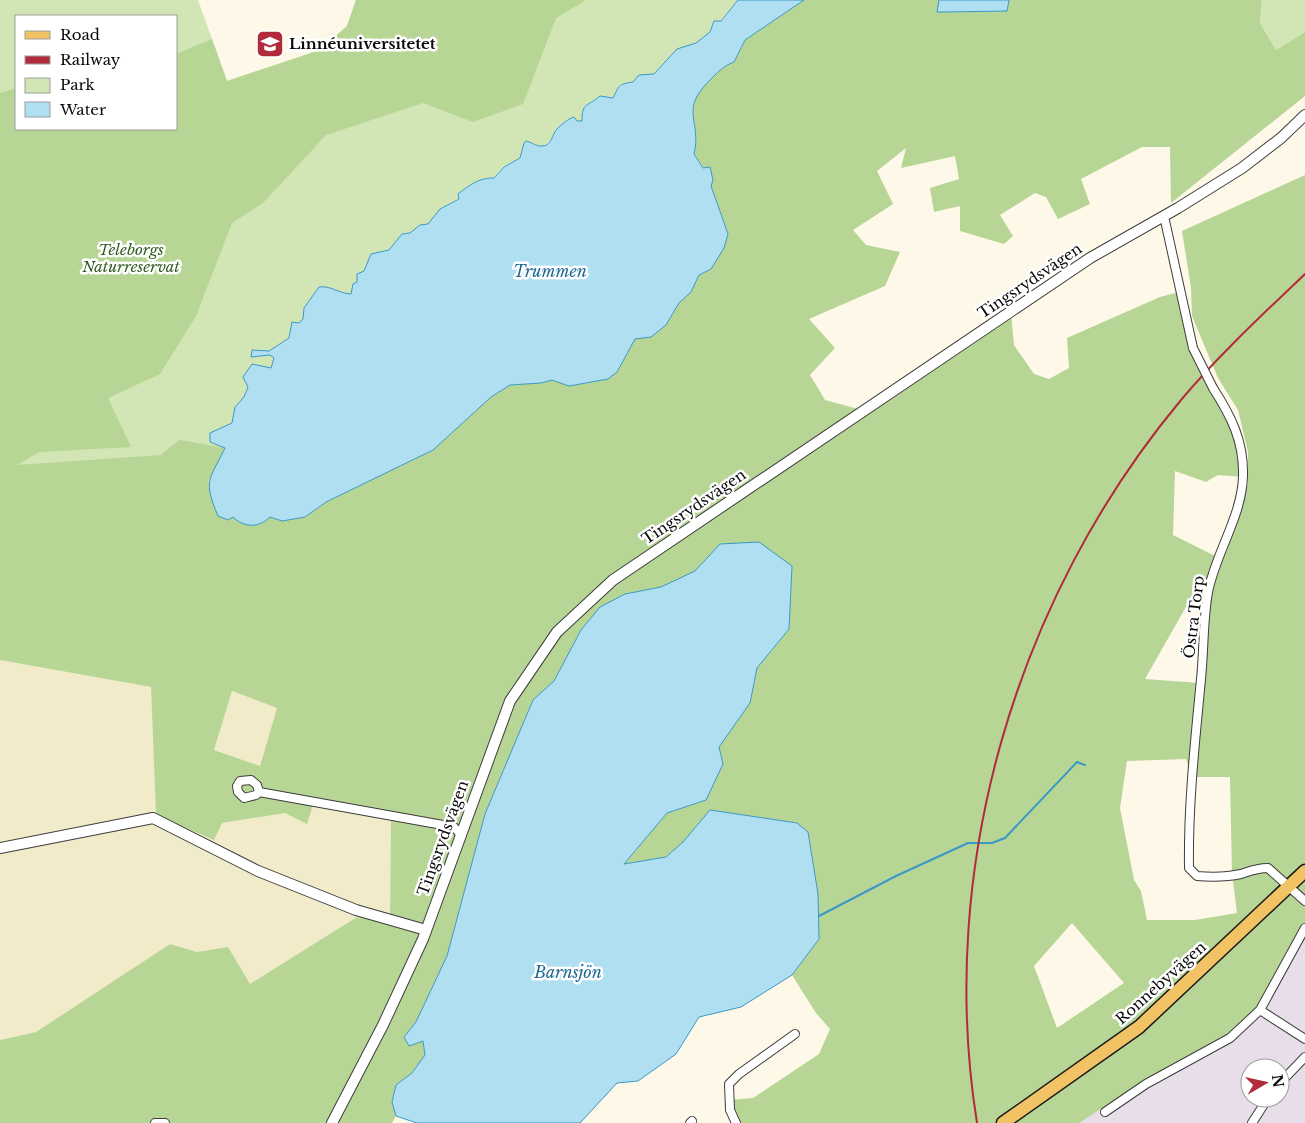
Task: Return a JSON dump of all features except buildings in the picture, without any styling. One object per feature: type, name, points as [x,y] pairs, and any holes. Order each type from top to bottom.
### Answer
[{"type":"main road","name":"Ronnebyvägen","points":[[1008,1120],[1139,1027],[1305,871]]},
{"type":"street","name":"Tingsrydsvägen","points":[[332,1123],[383,1024],[426,930],[510,701],[558,632],[613,580],[1090,258],[1164,216],[1242,168],[1281,138],[1305,115]]},
{"type":"street","name":"Östra Torp","points":[[1164,216],[1193,348],[1238,432],[1242,453],[1243,476],[1240,500],[1218,556],[1208,594],[1188,825],[1189,868],[1196,876],[1204,877],[1242,873],[1250,869],[1268,868],[1291,886]]},
{"type":"street","points":[[259,792],[454,827],[460,834]]},
{"type":"street","points":[[0,848],[153,818],[258,871],[356,910],[426,930]]},
{"type":"street","points":[[1291,886],[1305,901]]},
{"type":"street","points":[[1105,1112],[1146,1084],[1230,1038],[1260,1010],[1305,928]]},
{"type":"street","points":[[1260,1010],[1305,1039]]},
{"type":"street","points":[[736,1123],[730,1110],[728,1087],[731,1080],[795,1034]]},
{"type":"street","points":[[1290,1073],[1305,1057]]},
{"type":"street","points":[[1252,1123],[1262,1108]]},
{"type":"street","points":[[155,1123],[165,1123]]},
{"type":"shaded area","points":[[0,660],[151,687],[156,814],[214,839],[222,823],[285,813],[314,798],[391,816],[390,923],[357,917],[250,985],[228,947],[197,952],[170,944],[36,1032],[0,1040]]},
{"type":"shaded area","points":[[232,691],[277,708],[260,766],[214,750]]},
{"type":"shaded area","points":[[1305,928],[1305,1123],[1079,1123],[1132,1089]]},
{"type":"green space","name":"Teleborgs Naturreservat","points":[[0,0],[198,0],[227,81],[320,50],[347,26],[356,0],[738,0],[720,21],[714,21],[710,32],[696,43],[677,49],[654,74],[639,75],[633,82],[621,85],[613,99],[600,96],[589,103],[584,108],[582,122],[577,121],[574,117],[569,120],[545,145],[539,146],[527,141],[524,143],[520,158],[504,166],[493,178],[483,179],[471,185],[459,194],[459,198],[440,209],[428,224],[420,225],[410,233],[402,234],[389,250],[371,254],[364,271],[357,274],[357,282],[353,284],[351,294],[327,287],[319,287],[304,308],[303,319],[299,323],[292,322],[289,338],[269,351],[252,351],[251,357],[270,355],[275,358],[271,368],[252,365],[244,377],[248,386],[244,397],[235,407],[232,423],[210,433],[211,442],[226,448],[216,467],[210,488],[218,516],[228,520],[233,517],[247,525],[256,525],[270,517],[282,521],[305,517],[433,450],[491,397],[510,385],[541,383],[552,380],[569,386],[608,379],[617,372],[635,339],[651,337],[666,325],[679,303],[691,292],[699,275],[711,269],[724,248],[728,234],[711,185],[713,179],[710,167],[704,168],[694,154],[696,133],[693,109],[695,100],[700,91],[715,75],[734,62],[745,40],[804,0],[940,0],[937,11],[943,12],[1006,11],[1009,0],[1163,0],[1165,8],[1151,33],[1138,41],[1119,37],[1104,39],[1090,46],[1043,55],[1033,61],[1038,89],[1059,114],[1060,127],[1057,137],[1047,142],[1019,163],[959,135],[930,139],[907,147],[876,171],[827,170],[809,214],[787,245],[777,264],[777,309],[764,330],[737,345],[716,352],[702,415],[716,432],[683,488],[656,505],[619,501],[613,486],[606,480],[577,486],[548,518],[531,520],[525,514],[550,469],[558,442],[554,426],[536,411],[513,406],[490,422],[459,452],[344,531],[331,552],[357,602],[290,638],[219,650],[182,583],[64,604],[16,466],[0,466]]},
{"type":"green space","name":"Teleborgs Naturreservat","points":[[356,0],[586,0],[556,18],[523,104],[473,122],[423,103],[326,135],[263,203],[232,223],[196,316],[160,374],[108,398],[131,447],[39,452],[17,465],[161,455],[179,440],[226,448],[208,482],[233,517],[270,517],[282,521],[305,517],[326,502],[433,450],[491,397],[510,385],[541,383],[552,380],[569,386],[608,379],[617,372],[635,339],[666,325],[679,303],[691,292],[699,275],[711,269],[728,234],[711,185],[713,179],[710,167],[704,168],[694,154],[696,133],[693,109],[695,100],[700,91],[715,75],[734,62],[745,40],[804,0],[939,0],[937,11],[943,12],[1006,11],[1009,0],[1262,0],[1260,23],[1276,50],[1305,32],[1305,96],[1171,203],[1170,147],[1142,147],[1081,179],[1090,204],[1058,219],[1046,197],[1035,193],[1000,215],[1013,236],[1004,244],[960,231],[960,206],[934,212],[930,188],[959,179],[955,156],[901,168],[906,148],[877,171],[893,204],[853,230],[866,245],[900,252],[885,286],[809,319],[835,348],[810,375],[825,400],[862,410],[1011,312],[1014,345],[1034,374],[1049,379],[1069,368],[1067,338],[1160,297],[1179,292],[1193,348],[1230,414],[1243,477],[1218,475],[1206,482],[1175,471],[1173,535],[1213,555],[1223,553],[1248,484],[1248,452],[1238,410],[1218,378],[1192,316],[1191,288],[1182,231],[1305,175],[1305,928],[1257,1007],[1222,1039],[1132,1089],[1079,1123],[736,1123],[728,1100],[753,1098],[819,1054],[830,1029],[816,1013],[792,975],[819,939],[818,894],[808,832],[797,823],[710,810],[683,842],[666,857],[623,865],[667,813],[706,800],[723,764],[719,747],[750,703],[757,668],[789,629],[792,566],[720,544],[696,571],[661,587],[625,594],[581,630],[554,681],[533,700],[485,814],[447,956],[416,1022],[404,1037],[423,1041],[425,1055],[412,1073],[396,1085],[392,1102],[396,1116],[392,1123],[0,1123],[0,1040],[36,1032],[170,944],[197,952],[228,947],[250,984],[357,917],[390,922],[391,816],[315,798],[307,824],[285,813],[222,823],[214,840],[156,815],[151,687],[0,660],[0,93],[15,88],[15,130],[178,130],[178,53],[212,39],[227,81],[320,50],[347,26]],"holes":[[[1195,591],[1207,594],[1200,683],[1145,679]],[[232,691],[277,708],[260,766],[214,750]],[[1186,759],[1192,777],[1230,777],[1232,874],[1237,913],[1195,920],[1147,920],[1141,891],[1134,880],[1120,808],[1127,761]],[[1072,923],[1124,983],[1057,1028],[1034,966]]]},
{"type":"green space","points":[[1262,0],[1305,0],[1305,32],[1276,50],[1260,23]]},
{"type":"water","name":"Trummen","points":[[738,0],[804,0],[745,40],[734,62],[715,75],[700,91],[695,100],[693,109],[696,133],[694,154],[703,168],[710,167],[713,180],[711,186],[728,234],[724,248],[711,269],[699,275],[691,292],[679,303],[666,325],[651,337],[635,339],[617,372],[608,379],[569,386],[552,380],[541,383],[510,385],[491,397],[433,450],[326,502],[305,517],[282,521],[270,517],[256,525],[247,525],[233,517],[228,520],[218,516],[209,487],[212,475],[225,448],[210,442],[210,433],[232,423],[235,407],[244,397],[248,387],[243,377],[252,364],[271,368],[274,358],[270,355],[251,357],[252,350],[269,351],[289,338],[292,322],[299,323],[303,319],[304,308],[319,287],[327,287],[351,294],[353,284],[357,282],[357,274],[364,271],[371,254],[389,250],[402,234],[410,233],[420,225],[428,224],[440,209],[459,199],[458,194],[470,185],[483,179],[494,178],[504,167],[520,158],[526,141],[539,146],[548,144],[555,131],[567,120],[574,117],[577,121],[582,121],[586,105],[600,96],[613,98],[618,88],[633,82],[639,75],[654,74],[677,49],[696,43],[710,32],[714,21],[721,21]]},
{"type":"water","points":[[939,0],[1009,0],[1007,11],[937,12]]},
{"type":"water","name":"Barnsjön","points":[[759,542],[792,566],[789,629],[757,668],[750,703],[719,747],[723,764],[706,800],[667,813],[624,864],[666,857],[683,842],[710,810],[797,823],[808,832],[818,894],[819,939],[792,975],[741,1007],[699,1017],[676,1054],[638,1081],[617,1083],[580,1123],[417,1123],[396,1116],[392,1102],[396,1085],[412,1073],[425,1055],[423,1041],[409,1046],[404,1037],[416,1022],[447,956],[485,814],[533,700],[554,681],[581,630],[600,607],[625,594],[661,587],[695,571],[720,544]]},
{"type":"waterway","points":[[819,916],[896,876],[968,843],[992,843],[1005,838],[1077,762],[1085,765]]},
{"type":"railway","points":[[977,1123],[967,1027],[968,930],[980,834],[1002,740],[1033,649],[1074,561],[1123,477],[1195,383],[1305,274]]},
{"type":"place","name":"Linnéuniversitetet","points":[[270,44]]}]
